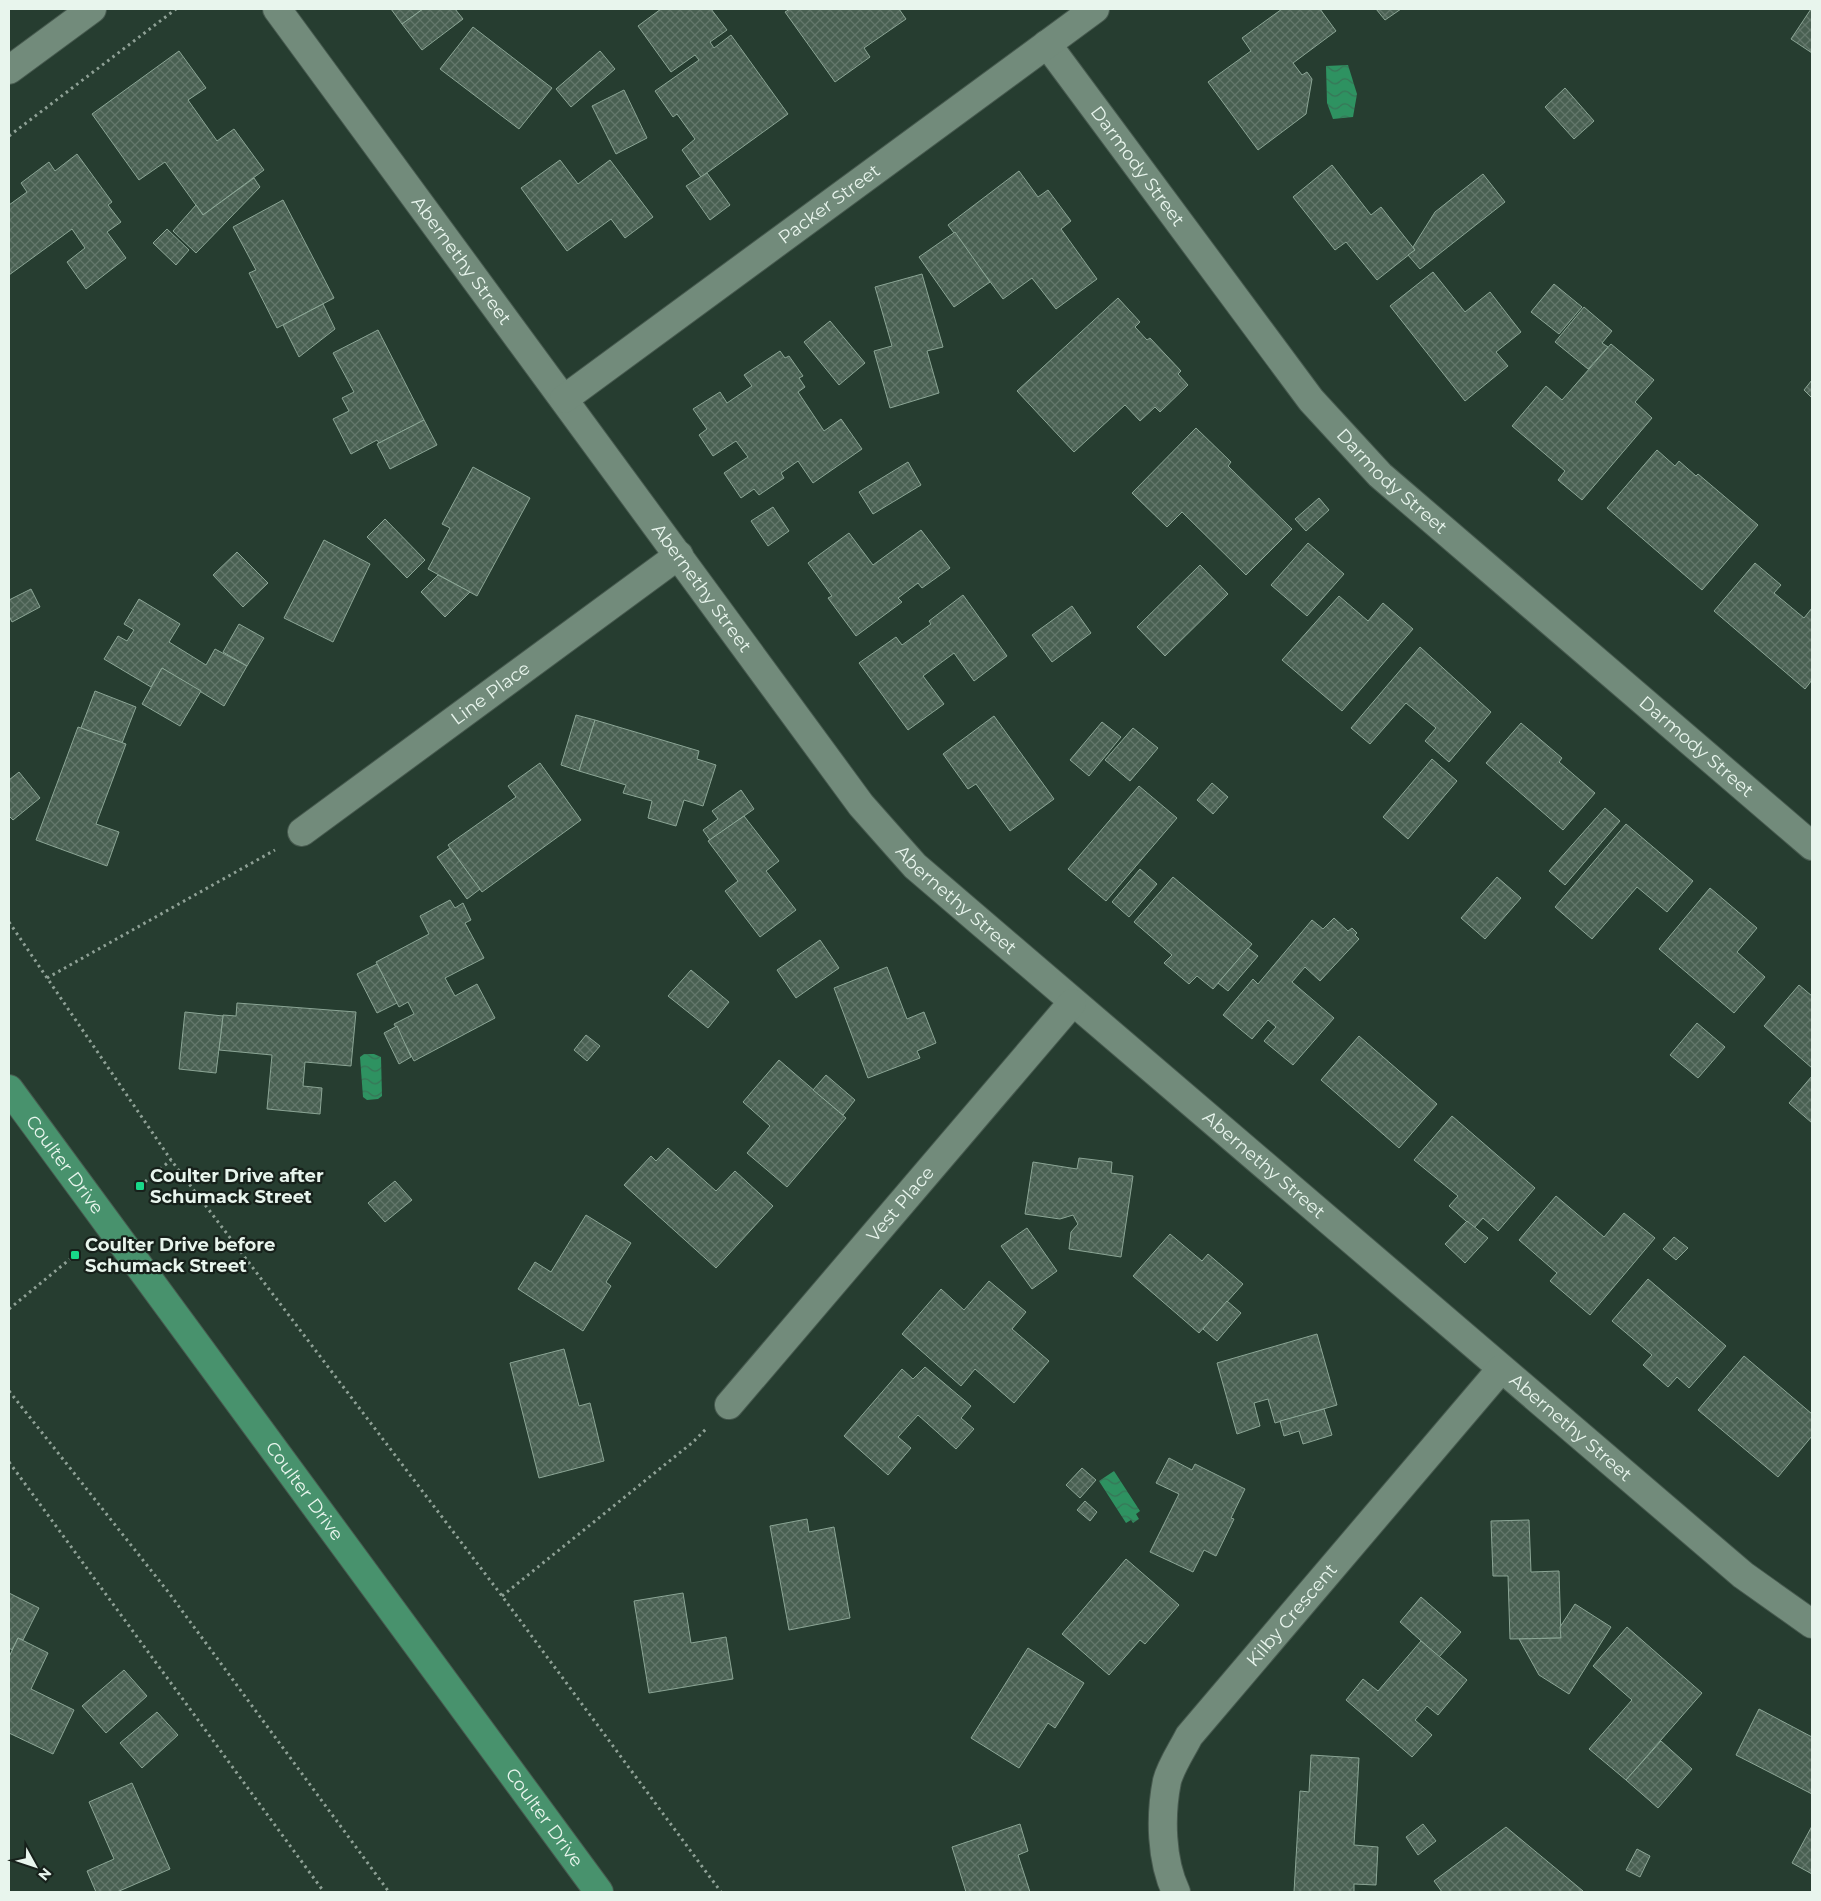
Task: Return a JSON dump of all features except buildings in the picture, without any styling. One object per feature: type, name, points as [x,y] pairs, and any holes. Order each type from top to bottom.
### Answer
[{"type":"main road","name":"Coulter Drive","points":[[9,1089],[599,1892]]},
{"type":"street","points":[[9,70],[92,9]]},
{"type":"street","name":"Abernethy Street","points":[[277,9],[861,805],[915,866],[1072,1003],[1743,1575],[1812,1624]]},
{"type":"street","name":"Packer Street","points":[[564,399],[1095,9]]},
{"type":"street","name":"Darmody Street","points":[[1047,44],[1310,400],[1380,475],[1812,846]]},
{"type":"street","name":"Line Place","points":[[302,832],[679,555]]},
{"type":"street","name":"Vest Place","points":[[729,1406],[1072,1003]]},
{"type":"street","name":"Kilby Crescent","points":[[1176,1892],[1172,1884],[1162,1831],[1168,1780],[1189,1736],[1501,1369]]},
{"type":"path","points":[[9,136],[176,9]]},
{"type":"path","points":[[47,978],[260,860],[302,832]]},
{"type":"path","points":[[9,922],[171,1160],[502,1596],[722,1892]]},
{"type":"path","points":[[140,1186],[171,1160]]},
{"type":"path","points":[[9,1309],[75,1255]]},
{"type":"path","points":[[9,1391],[169,1593],[388,1892]]},
{"type":"path","points":[[502,1596],[693,1442],[729,1406]]},
{"type":"path","points":[[9,1462],[324,1892]]},
{"type":"water","points":[[1348,65],[1357,94],[1353,117],[1333,119],[1327,103],[1326,66]]},
{"type":"water","points":[[364,1054],[374,1054],[381,1057],[382,1096],[378,1099],[367,1100],[363,1097],[360,1057]]},
{"type":"water","points":[[1114,1471],[1140,1511],[1136,1514],[1139,1519],[1133,1523],[1131,1520],[1126,1523],[1099,1481]]},
{"type":"place","name":"Coulter Drive after Schumack Street","points":[[140,1186]]},
{"type":"place","name":"Coulter Drive before Schumack Street","points":[[75,1255]]}]
